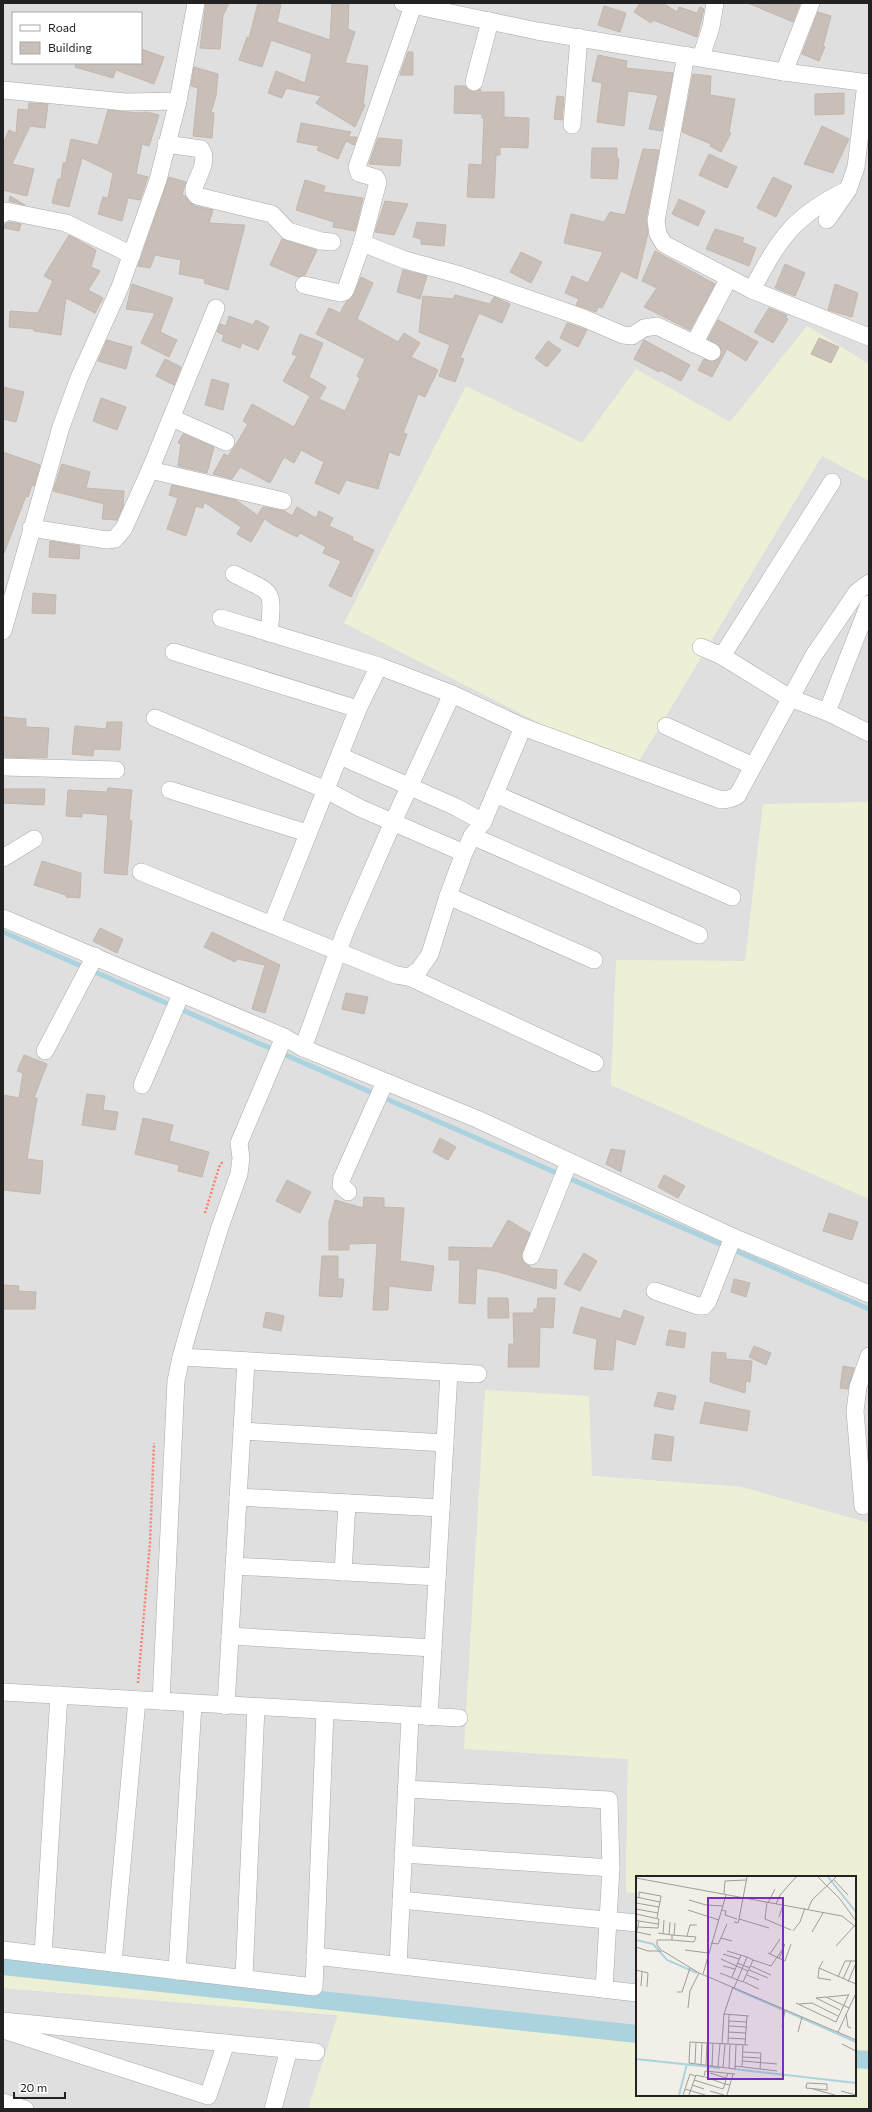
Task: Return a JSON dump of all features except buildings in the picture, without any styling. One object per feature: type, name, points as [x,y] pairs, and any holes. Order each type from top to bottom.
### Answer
[{"type":"street","points":[[3,631],[31,528],[61,427],[79,378],[120,287],[158,180],[178,101],[196,3]]},
{"type":"street","points":[[715,3],[711,27],[694,56],[656,221],[658,234],[664,244],[752,290],[869,338]]},
{"type":"street","points":[[784,72],[811,3]]},
{"type":"street","points":[[304,285],[344,292],[362,243],[378,182],[376,178],[359,173],[357,167],[410,4],[490,21],[579,37],[784,72],[867,83],[856,167],[848,190],[828,220]]},
{"type":"street","points":[[474,82],[490,21]]},
{"type":"street","points":[[572,125],[579,37]]},
{"type":"street","points":[[3,90],[125,102],[178,101]]},
{"type":"street","points":[[166,144],[202,149],[205,154],[205,159],[194,188],[194,192],[197,196],[272,214],[285,228],[294,233],[332,242]]},
{"type":"street","points":[[752,290],[780,241],[798,220],[820,202],[848,190]]},
{"type":"street","points":[[3,214],[6,211],[66,224],[132,255]]},
{"type":"street","points":[[362,243],[405,260],[460,275],[581,316],[623,335],[632,336],[644,328],[657,326],[712,352]]},
{"type":"street","points":[[694,344],[729,278]]},
{"type":"street","points":[[31,528],[108,540],[115,539],[124,528],[150,470],[216,308]]},
{"type":"street","points":[[172,418],[226,442]]},
{"type":"street","points":[[150,470],[283,501]]},
{"type":"street","points":[[722,656],[832,482]]},
{"type":"street","points":[[234,574],[265,590],[271,596],[272,604],[269,632]]},
{"type":"street","points":[[221,618],[379,666],[452,694],[523,727],[721,800],[737,796],[814,655],[857,592],[869,583]]},
{"type":"street","points":[[828,712],[869,604]]},
{"type":"street","points":[[702,647],[722,656],[790,698],[828,712],[869,733]]},
{"type":"street","points":[[174,652],[358,709]]},
{"type":"street","points":[[272,924],[307,833],[340,756],[358,709],[379,666]]},
{"type":"street","points":[[303,1048],[338,951],[393,822],[452,694]]},
{"type":"street","points":[[155,718],[326,790],[393,822],[464,853]]},
{"type":"street","points":[[666,726],[753,766]]},
{"type":"street","points":[[409,977],[419,970],[430,954],[448,896],[464,853],[472,836],[484,822],[523,727]]},
{"type":"street","points":[[340,756],[409,788],[456,807],[484,822]]},
{"type":"street","points":[[3,767],[116,770]]},
{"type":"street","points":[[170,790],[307,833]]},
{"type":"street","points":[[495,794],[732,897]]},
{"type":"street","points":[[472,836],[699,935]]},
{"type":"street","points":[[3,858],[34,839]]},
{"type":"street","points":[[141,872],[396,975],[409,977],[595,1063]]},
{"type":"street","points":[[448,896],[594,960]]},
{"type":"street","points":[[3,918],[89,968],[179,999],[282,1041],[303,1048],[379,1093],[477,1119],[565,1172],[731,1242],[869,1294]]},
{"type":"street","points":[[45,1051],[89,968]]},
{"type":"street","points":[[142,1085],[179,999]]},
{"type":"street","points":[[161,1701],[176,1380],[180,1357],[220,1227],[239,1174],[241,1158],[239,1144],[267,1073],[282,1041]]},
{"type":"street","points":[[348,1192],[341,1185],[342,1178],[379,1093]]},
{"type":"street","points":[[531,1256],[565,1172]]},
{"type":"street","points":[[655,1291],[698,1306],[704,1306],[708,1301],[731,1242]]},
{"type":"street","points":[[863,1506],[855,1411],[858,1387],[869,1356]]},
{"type":"street","points":[[180,1357],[478,1374]]},
{"type":"street","points":[[226,1706],[246,1361]]},
{"type":"street","points":[[429,1717],[449,1373]]},
{"type":"street","points":[[242,1431],[445,1443]]},
{"type":"street","points":[[238,1497],[441,1508]]},
{"type":"street","points":[[343,1572],[347,1503]]},
{"type":"street","points":[[234,1566],[437,1577]]},
{"type":"street","points":[[230,1636],[433,1648]]},
{"type":"street","points":[[3,1692],[410,1717],[459,1718]]},
{"type":"street","points":[[44,1955],[59,1695]]},
{"type":"street","points":[[112,1963],[138,1700]]},
{"type":"street","points":[[177,1971],[193,1704]]},
{"type":"street","points":[[244,1978],[256,1707]]},
{"type":"street","points":[[3,1950],[314,1986],[325,1712]]},
{"type":"street","points":[[398,1966],[410,1717]]},
{"type":"street","points":[[406,1789],[609,1800],[611,1868],[604,1989]]},
{"type":"street","points":[[403,1854],[611,1868]]},
{"type":"street","points":[[401,1900],[636,1923]]},
{"type":"street","points":[[315,1956],[636,1993]]},
{"type":"street","points":[[3,2021],[316,2052]]},
{"type":"street","points":[[3,2030],[206,2102],[226,2043]]},
{"type":"street","points":[[273,2109],[289,2049]]},
{"type":"street","points":[[3,2102],[25,2109]]},
{"type":"shaded area","points":[[3,3],[869,3],[869,1523],[741,1487],[592,1476],[464,1748],[628,1759],[626,1892],[636,1893],[636,2032],[3,1961]]},
{"type":"shaded area","points":[[3,1988],[338,2015],[308,2109],[3,2109]]},
{"type":"green space","points":[[807,326],[869,364],[869,481],[822,456],[633,771],[344,623],[466,386],[582,443],[636,369],[730,422]]},
{"type":"green space","points":[[869,802],[869,1199],[611,1085],[616,960],[745,961],[763,804]]},
{"type":"green space","points":[[485,1390],[589,1396],[592,1476],[741,1487],[869,1523],[869,2109],[308,2109],[338,2015],[3,1988],[3,1961],[636,2032],[636,2096],[856,2096],[856,1876],[636,1876],[636,1893],[626,1892],[628,1759],[464,1749]]},
{"type":"waterway","points":[[3,932],[869,1309]]},
{"type":"waterway","points":[[3,1966],[636,2034]]},
{"type":"waterway","points":[[856,2059],[869,2060]]}]
